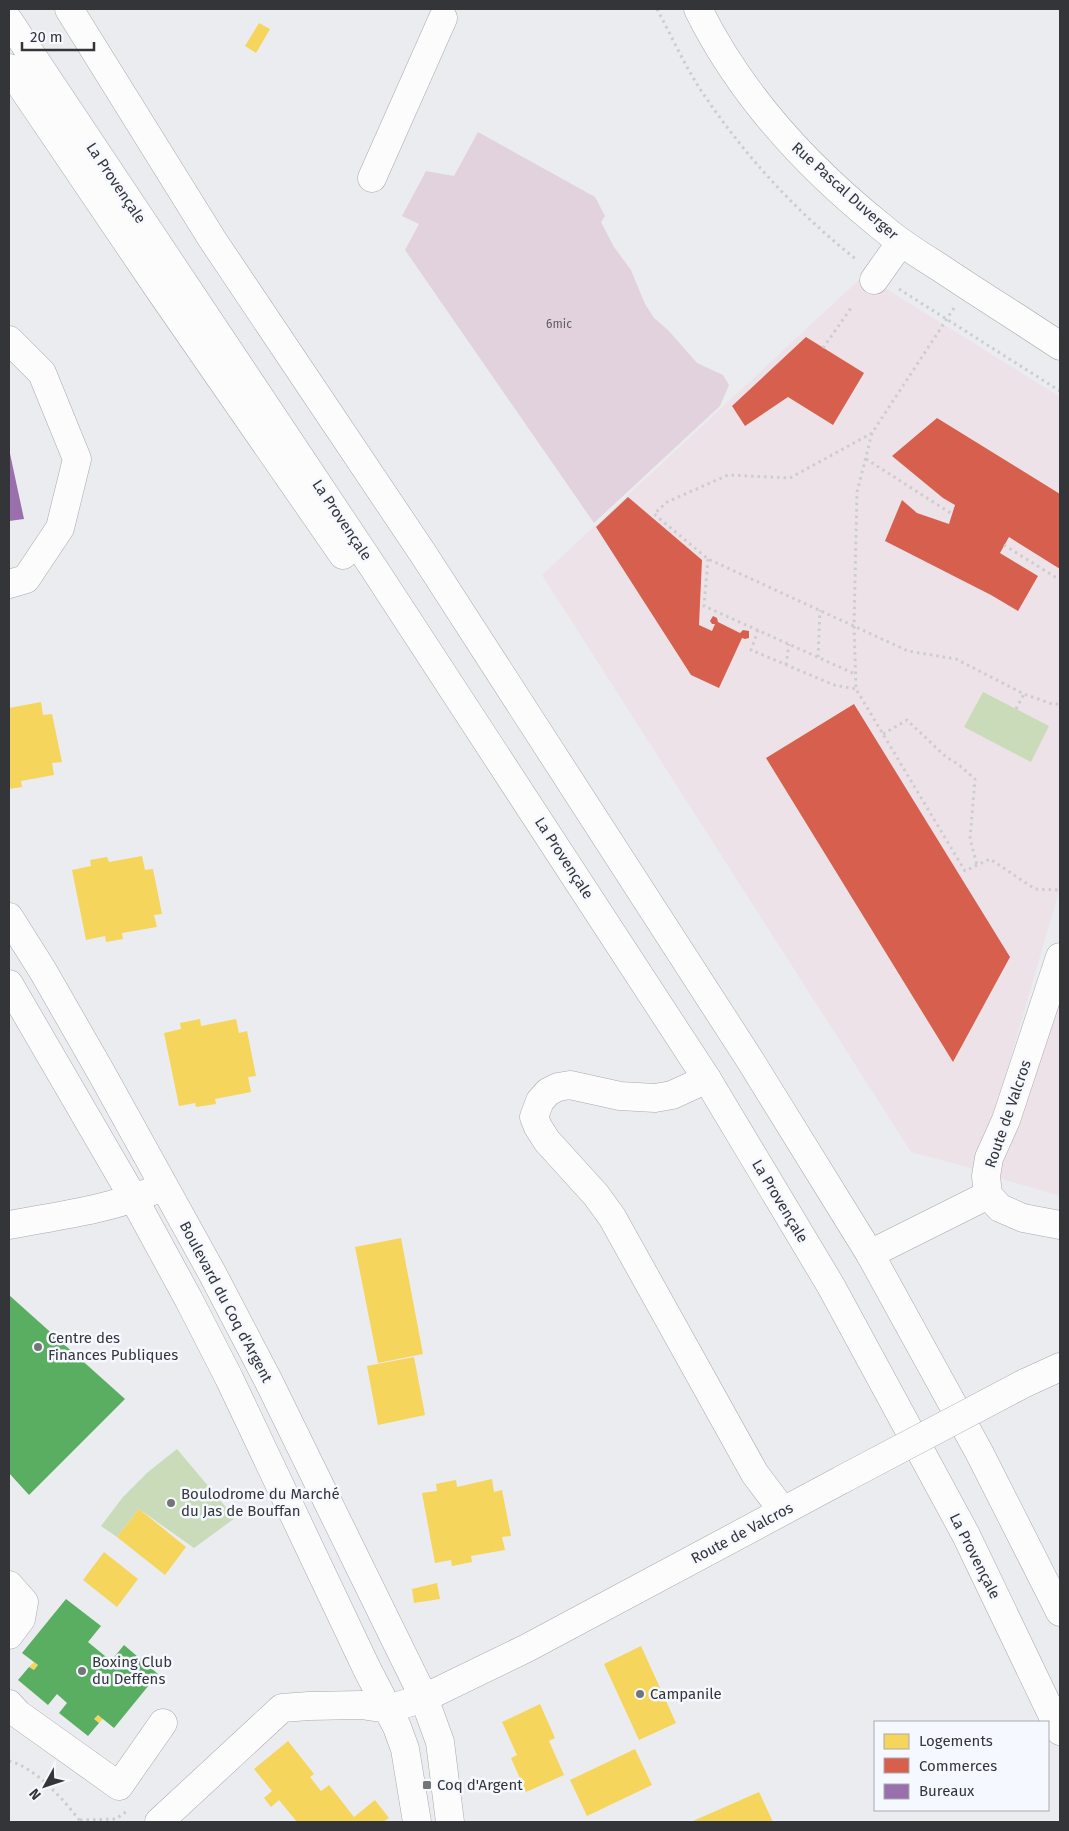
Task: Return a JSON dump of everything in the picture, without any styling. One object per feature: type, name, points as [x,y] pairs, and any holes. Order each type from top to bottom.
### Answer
[{"type":"main road","points":[[69,9],[212,239],[424,554],[750,1060],[870,1254],[979,1452],[1060,1612]]},
{"type":"main road","name":"Rue Pascal Duverger","points":[[698,9],[728,64],[760,107],[809,162],[883,229],[1060,346]]},
{"type":"main road","points":[[372,178],[442,18]]},
{"type":"main road","name":"La Provençale","points":[[9,21],[375,570],[707,1079],[831,1286],[966,1534],[1060,1731]]},
{"type":"main road","points":[[9,68],[269,450],[650,989]]},
{"type":"main road","points":[[874,280],[901,242]]},
{"type":"main road","points":[[9,340],[42,373],[77,458],[60,528],[26,579],[9,584]]},
{"type":"main road","name":"Boulevard du Coq d'Argent","points":[[9,917],[102,1074],[211,1271],[268,1380],[424,1698],[440,1742],[450,1822]]},
{"type":"main road","name":"Route de Valcros","points":[[988,1195],[986,1176],[990,1158],[1006,1120],[1060,957]]},
{"type":"main road","name":"Boulevard du Coq d'Argent","points":[[9,984],[134,1199],[229,1378],[367,1669],[388,1709],[405,1749],[416,1822]]},
{"type":"main road","points":[[707,1079],[672,1095],[655,1098],[620,1096],[570,1085],[558,1087],[548,1092],[540,1101],[534,1117],[538,1127],[548,1141],[596,1195],[612,1217],[755,1474],[783,1511]]},
{"type":"main road","points":[[9,1225],[134,1199],[164,1186]]},
{"type":"main road","points":[[870,1254],[988,1195],[1000,1208],[1023,1218],[1060,1225]]},
{"type":"main road","name":"Route de Valcros","points":[[388,1709],[424,1698],[527,1648],[843,1479],[1060,1367]]},
{"type":"main road","points":[[9,1585],[24,1602],[21,1620],[9,1635]]},
{"type":"main road","points":[[9,1704],[18,1714],[119,1786],[164,1722]]},
{"type":"main road","points":[[159,1822],[282,1708],[361,1705],[388,1709]]},
{"type":"path","points":[[969,286],[872,433],[857,492],[854,626],[856,689],[965,871],[990,859],[1035,889],[1060,890]]},
{"type":"path","points":[[823,348],[851,308]]},
{"type":"path","points":[[872,433],[790,478],[728,475],[667,502],[654,514],[708,558],[908,650],[956,659],[1024,694],[1052,704],[1060,704]]},
{"type":"path","points":[[866,459],[952,514]]},
{"type":"path","points":[[1004,545],[1060,580]]},
{"type":"path","points":[[708,558],[704,606],[855,674]]},
{"type":"path","points":[[818,657],[820,610]]},
{"type":"path","points":[[758,630],[751,650],[834,686],[856,689]]},
{"type":"path","points":[[786,665],[789,644]]},
{"type":"path","points":[[1016,709],[1024,694]]},
{"type":"path","points":[[883,734],[907,720],[946,757],[958,764],[975,779],[970,839],[978,865]]},
{"type":"path","points":[[9,1762],[19,1764],[52,1789],[80,1822]]},
{"type":"shaded area","points":[[864,275],[1060,397],[1060,888],[978,1170],[911,1152],[542,575]]},
{"type":"shaded area","points":[[1060,980],[1060,1196],[992,1176]]},
{"type":"green space","points":[[983,692],[1049,726],[1031,762],[964,727]]},
{"type":"green space","name":"Boulodrome du Marché du Jas de Bouffan","points":[[177,1449],[235,1518],[194,1548],[139,1509],[117,1537],[101,1526],[123,1497],[148,1472]]},
{"type":"building: Logements","points":[[259,23],[270,29],[256,53],[245,46]]},
{"type":"building: Logements","points":[[41,702],[43,715],[52,714],[62,762],[52,763],[54,775],[21,781],[22,787],[9,789],[9,708]]},
{"type":"building: Logements","points":[[142,856],[145,870],[153,869],[162,914],[154,915],[157,927],[122,933],[123,939],[106,942],[105,936],[86,940],[72,870],[91,866],[90,860],[107,857],[109,862]]},
{"type":"building: Logements","points":[[200,1019],[201,1026],[236,1019],[239,1033],[247,1031],[256,1076],[248,1077],[251,1092],[215,1099],[216,1104],[196,1107],[195,1103],[179,1106],[164,1033],[181,1029],[180,1023]]},
{"type":"building: Logements","points":[[401,1238],[423,1354],[378,1363],[355,1247]]},
{"type":"building: Logements","points":[[414,1357],[425,1415],[378,1425],[367,1366]]},
{"type":"building: Logements","points":[[492,1479],[494,1492],[502,1490],[511,1536],[502,1537],[505,1550],[471,1556],[472,1562],[452,1566],[451,1560],[435,1563],[422,1493],[437,1491],[436,1484],[456,1480],[457,1487]]},
{"type":"building: Logements","points":[[139,1509],[186,1547],[165,1575],[117,1537]]},
{"type":"building: Logements","points":[[104,1552],[138,1579],[117,1607],[83,1580]]},
{"type":"building: Logements","points":[[437,1583],[440,1599],[414,1603],[412,1589]]},
{"type":"building: Logements","name":"Campanile","points":[[641,1646],[676,1723],[639,1740],[604,1664]]},
{"type":"building: Logements","points":[[34,1662],[38,1665],[34,1670],[29,1667]]},
{"type":"building: Logements","points":[[540,1704],[555,1738],[549,1741],[564,1775],[526,1792],[511,1758],[517,1755],[502,1722]]},
{"type":"building: Logements","points":[[98,1715],[103,1719],[99,1723],[94,1719]]},
{"type":"building: Logements","points":[[288,1741],[314,1774],[310,1777],[321,1791],[329,1785],[354,1817],[375,1800],[389,1818],[383,1822],[297,1822],[279,1800],[271,1807],[264,1798],[272,1791],[254,1769]]},
{"type":"building: Logements","points":[[635,1749],[652,1785],[587,1816],[570,1780]]},
{"type":"building: Logements","points":[[759,1792],[773,1822],[693,1821]]},
{"type":"building: Commerces","points":[[806,337],[864,373],[833,425],[788,397],[745,426],[732,406]]},
{"type":"building: Commerces","points":[[937,418],[1060,494],[1060,569],[1009,537],[1000,553],[1038,576],[1018,611],[991,595],[885,541],[902,500],[917,513],[949,524],[955,505],[943,498],[892,456]]},
{"type":"building: Commerces","points":[[628,497],[702,560],[699,625],[712,631],[715,624],[712,624],[710,621],[713,616],[717,618],[718,622],[740,633],[743,630],[749,631],[749,638],[742,638],[719,688],[691,675],[596,527]]},
{"type":"building: Commerces","points":[[854,704],[1010,957],[953,1062],[766,758]]},
{"type":"building: Bureaux","points":[[9,449],[24,519],[9,521]]},
{"type":"building: Public","name":"Centre des Finances Publiques","points":[[9,1295],[125,1399],[29,1495],[9,1473]]},
{"type":"building: Public","points":[[66,1599],[101,1626],[88,1642],[111,1661],[124,1645],[158,1674],[114,1728],[98,1715],[94,1719],[99,1723],[88,1736],[59,1713],[67,1703],[57,1694],[48,1705],[18,1680],[29,1667],[34,1670],[38,1665],[22,1653]]},
{"type":"building: Autres","points":[[478,132],[595,197],[605,216],[601,222],[614,247],[631,270],[645,304],[654,318],[668,330],[697,363],[723,375],[729,385],[720,406],[594,523],[405,250],[419,224],[402,216],[426,171],[454,176]]},
{"type":"place","name":"Centre des Finances Publiques","points":[[38,1347]]},
{"type":"place","name":"Boulodrome du Marché du Jas de Bouffan","points":[[171,1503]]},
{"type":"place","name":"Boxing Club du Deffens","points":[[82,1671]]},
{"type":"place","name":"Campanile","points":[[640,1694]]},
{"type":"place","name":"Coq d'Argent","points":[[427,1785]]}]
